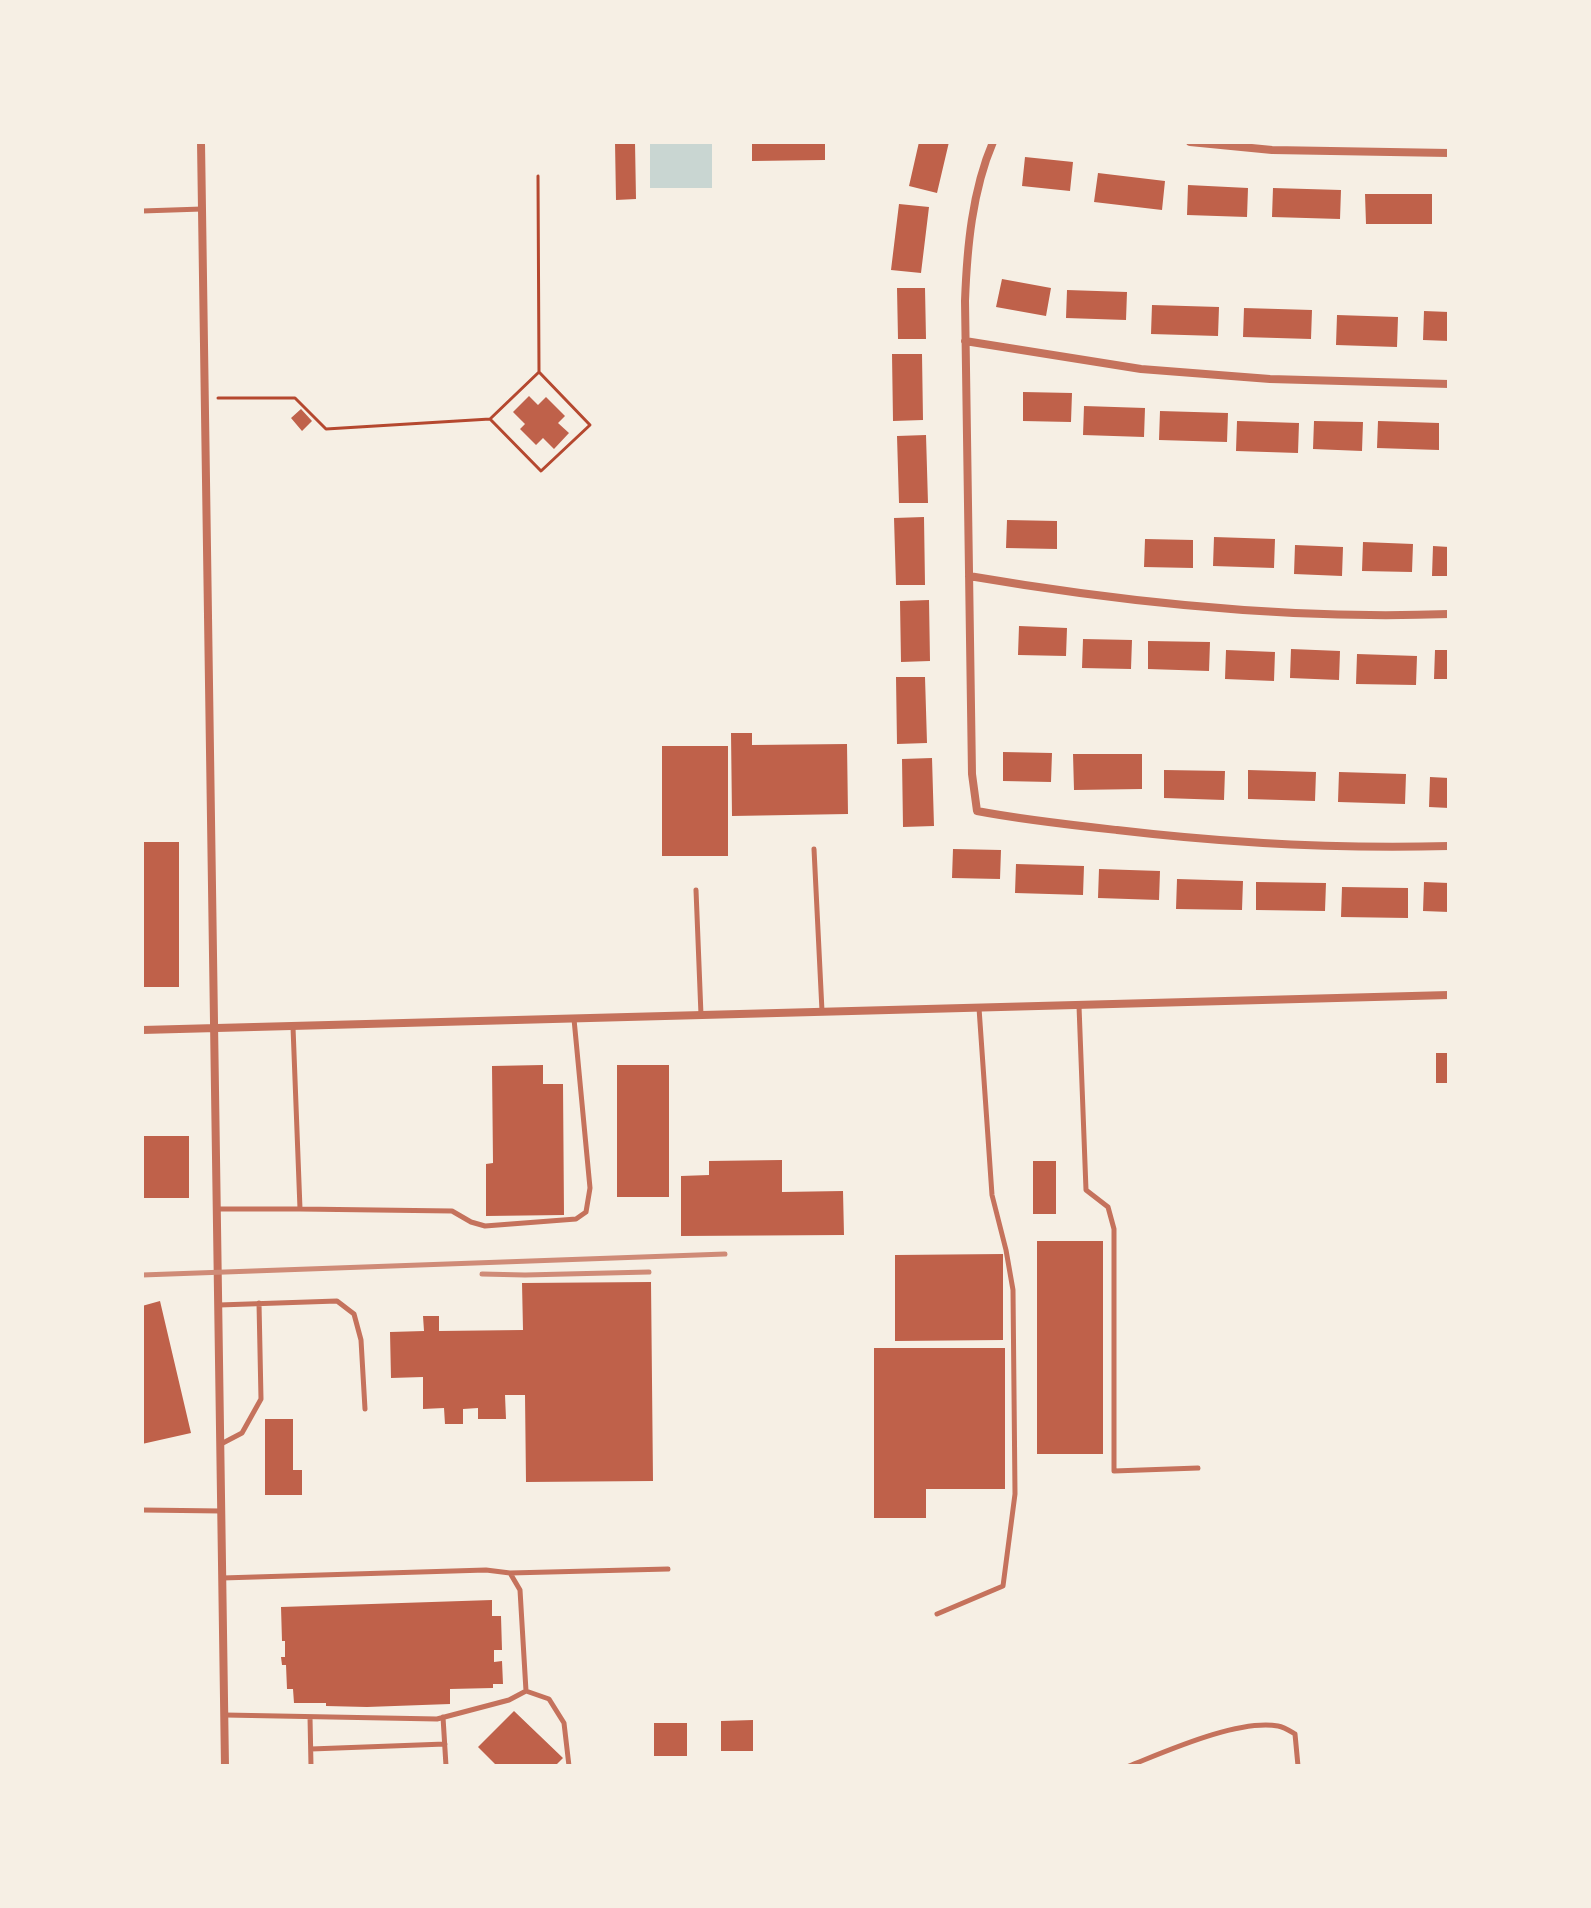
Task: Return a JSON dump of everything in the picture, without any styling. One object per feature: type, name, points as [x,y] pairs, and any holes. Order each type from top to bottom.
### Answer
[{"type":"street","points":[[201,142],[225,1766]]},
{"type":"street","points":[[993,142],[979,186],[969,241],[965,341],[972,774],[977,811],[1185,838],[1319,845],[1449,846]]},
{"type":"street","points":[[1190,142],[1272,150],[1449,153]]},
{"type":"street","points":[[965,341],[1141,369],[1270,379],[1449,384]]},
{"type":"street","points":[[969,576],[1107,597],[1255,612],[1449,614]]},
{"type":"street","points":[[142,1030],[1449,995]]},
{"type":"lane","points":[[142,211],[202,209]]},
{"type":"lane","points":[[814,849],[822,1012]]},
{"type":"lane","points":[[696,890],[701,1015]]},
{"type":"lane","points":[[1079,1006],[1086,1190],[1108,1207],[1114,1229],[1114,1471],[1198,1468]]},
{"type":"lane","points":[[937,1614],[1003,1586],[1015,1494],[1013,1290],[992,1195],[979,1008]]},
{"type":"lane","points":[[217,1209],[452,1211],[485,1226],[576,1219],[586,1212],[590,1188],[574,1019]]},
{"type":"lane","points":[[293,1027],[300,1209]]},
{"type":"lane","points":[[218,1305],[337,1301],[354,1314],[361,1340],[365,1409]]},
{"type":"lane","points":[[219,1444],[242,1433],[261,1399],[259,1303]]},
{"type":"lane","points":[[142,1510],[221,1511]]},
{"type":"lane","points":[[221,1578],[486,1570],[510,1573],[668,1569]]},
{"type":"lane","points":[[510,1573],[520,1590],[526,1691]]},
{"type":"lane","points":[[223,1715],[443,1717],[509,1700],[526,1691],[549,1699],[564,1723],[569,1766]]},
{"type":"lane","points":[[310,1717],[311,1766]]},
{"type":"lane","points":[[443,1717],[446,1766]]},
{"type":"lane","points":[[1129,1766],[1199,1739],[1255,1726],[1280,1726],[1295,1734],[1298,1766]]},
{"type":"lane","points":[[311,1749],[445,1744]]},
{"type":"path","points":[[490,419],[541,471],[590,425],[539,372],[538,176]]},
{"type":"path","points":[[214,398],[295,398],[326,429],[490,419],[539,372]]},
{"type":"shaded area","points":[[650,142],[712,142],[712,188],[650,188]]},
{"type":"building","points":[[615,142],[635,142],[636,199],[616,200]]},
{"type":"building","points":[[752,142],[825,142],[825,160],[752,161]]},
{"type":"building","points":[[919,142],[949,142],[937,193],[909,186]]},
{"type":"building","points":[[1025,157],[1073,162],[1070,191],[1022,186]]},
{"type":"building","points":[[1098,173],[1165,181],[1162,210],[1094,202]]},
{"type":"building","points":[[1188,185],[1248,188],[1247,217],[1187,215]]},
{"type":"building","points":[[1273,188],[1341,190],[1340,219],[1272,217]]},
{"type":"building","points":[[1365,194],[1432,194],[1432,224],[1366,224]]},
{"type":"building","points":[[899,204],[929,207],[921,273],[891,270]]},
{"type":"building","points":[[1002,279],[1051,288],[1046,316],[996,307]]},
{"type":"building","points":[[897,288],[925,288],[926,339],[898,339]]},
{"type":"building","points":[[1067,290],[1127,292],[1126,320],[1066,318]]},
{"type":"building","points":[[1152,305],[1219,307],[1218,336],[1151,334]]},
{"type":"building","points":[[1244,308],[1312,310],[1311,339],[1243,337]]},
{"type":"building","points":[[1424,311],[1449,312],[1449,341],[1423,340]]},
{"type":"building","points":[[1337,315],[1398,317],[1397,347],[1336,345]]},
{"type":"building","points":[[892,354],[922,354],[923,420],[893,421]]},
{"type":"building","points":[[1023,392],[1072,393],[1071,422],[1023,421]]},
{"type":"building","points":[[529,396],[538,405],[546,397],[565,416],[558,423],[569,433],[554,449],[543,438],[536,445],[520,429],[525,424],[513,412]]},
{"type":"building","points":[[1084,406],[1145,408],[1144,437],[1083,435]]},
{"type":"building","points":[[301,409],[312,421],[302,431],[291,418]]},
{"type":"building","points":[[1160,411],[1228,413],[1227,442],[1159,440]]},
{"type":"building","points":[[1237,421],[1299,423],[1298,453],[1236,451]]},
{"type":"building","points":[[1314,421],[1363,422],[1362,451],[1313,449]]},
{"type":"building","points":[[1378,421],[1439,423],[1439,450],[1377,448]]},
{"type":"building","points":[[926,435],[928,503],[899,503],[897,436]]},
{"type":"building","points":[[924,517],[925,585],[896,585],[894,518]]},
{"type":"building","points":[[1007,520],[1057,521],[1057,549],[1006,548]]},
{"type":"building","points":[[1214,537],[1275,539],[1274,568],[1213,566]]},
{"type":"building","points":[[1145,539],[1193,540],[1193,568],[1144,567]]},
{"type":"building","points":[[1363,542],[1413,544],[1412,572],[1362,571]]},
{"type":"building","points":[[1295,545],[1343,547],[1342,576],[1294,574]]},
{"type":"building","points":[[1433,546],[1449,547],[1449,576],[1432,576]]},
{"type":"building","points":[[929,600],[930,661],[901,662],[900,601]]},
{"type":"building","points":[[1019,626],[1067,628],[1066,656],[1018,655]]},
{"type":"building","points":[[1083,639],[1132,640],[1131,669],[1082,668]]},
{"type":"building","points":[[1148,641],[1210,642],[1209,671],[1148,669]]},
{"type":"building","points":[[1291,649],[1340,651],[1339,680],[1290,678]]},
{"type":"building","points":[[1226,650],[1275,652],[1274,681],[1225,679]]},
{"type":"building","points":[[1435,650],[1449,650],[1449,679],[1434,679]]},
{"type":"building","points":[[1357,654],[1417,656],[1416,685],[1356,684]]},
{"type":"building","points":[[896,677],[925,677],[927,743],[897,744]]},
{"type":"building","points":[[731,733],[752,733],[752,745],[847,744],[848,814],[732,816]]},
{"type":"building","points":[[662,746],[728,746],[728,856],[662,856]]},
{"type":"building","points":[[1003,752],[1052,753],[1051,782],[1003,781]]},
{"type":"building","points":[[1073,754],[1142,754],[1142,789],[1074,790]]},
{"type":"building","points":[[932,758],[934,826],[903,827],[902,759]]},
{"type":"building","points":[[1164,770],[1225,771],[1224,800],[1164,798]]},
{"type":"building","points":[[1248,770],[1316,772],[1315,801],[1248,799]]},
{"type":"building","points":[[1339,772],[1406,774],[1405,804],[1338,802]]},
{"type":"building","points":[[1430,777],[1449,778],[1449,808],[1429,807]]},
{"type":"building","points":[[142,842],[179,842],[179,987],[142,987]]},
{"type":"building","points":[[953,849],[1001,850],[1000,879],[952,878]]},
{"type":"building","points":[[1016,864],[1084,866],[1083,895],[1015,893]]},
{"type":"building","points":[[1099,869],[1160,871],[1159,900],[1098,898]]},
{"type":"building","points":[[1177,879],[1243,881],[1242,910],[1176,909]]},
{"type":"building","points":[[1256,882],[1326,883],[1325,911],[1256,910]]},
{"type":"building","points":[[1424,882],[1449,883],[1449,912],[1423,911]]},
{"type":"building","points":[[1342,887],[1408,888],[1408,918],[1341,917]]},
{"type":"building","points":[[1436,1053],[1449,1053],[1449,1083],[1436,1083]]},
{"type":"building","points":[[543,1065],[543,1084],[563,1084],[564,1215],[486,1216],[486,1164],[493,1163],[492,1066]]},
{"type":"building","points":[[617,1065],[669,1065],[669,1197],[617,1197]]},
{"type":"building","points":[[142,1136],[189,1136],[189,1198],[142,1198]]},
{"type":"building","points":[[782,1160],[782,1192],[843,1191],[844,1235],[681,1236],[681,1176],[709,1175],[709,1161]]},
{"type":"building","points":[[1033,1161],[1056,1161],[1056,1214],[1033,1214]]},
{"type":"building","points":[[1037,1241],[1103,1241],[1103,1454],[1037,1454]]},
{"type":"building","points":[[1003,1254],[1003,1340],[895,1341],[895,1255]]},
{"type":"building","points":[[651,1282],[653,1481],[526,1482],[525,1395],[505,1395],[506,1419],[478,1419],[478,1408],[463,1409],[463,1424],[445,1424],[444,1408],[423,1409],[423,1377],[391,1378],[390,1332],[424,1331],[423,1316],[439,1316],[439,1331],[523,1330],[522,1283]]},
{"type":"building","points":[[160,1301],[191,1433],[142,1444],[142,1306]]},
{"type":"building","points":[[874,1348],[1005,1348],[1005,1489],[926,1489],[926,1518],[874,1518]]},
{"type":"building","points":[[265,1419],[293,1419],[293,1470],[302,1470],[302,1495],[265,1495]]},
{"type":"building","points":[[492,1600],[492,1616],[501,1616],[502,1650],[494,1650],[494,1662],[502,1661],[503,1684],[493,1684],[493,1688],[450,1689],[450,1704],[367,1707],[294,1703],[293,1689],[287,1689],[286,1665],[282,1665],[281,1657],[285,1657],[285,1641],[282,1641],[281,1607]]},
{"type":"building","points":[[514,1711],[563,1758],[555,1766],[497,1766],[478,1747]]},
{"type":"building","points":[[753,1720],[753,1751],[721,1751],[721,1721]]},
{"type":"building","points":[[654,1723],[687,1723],[687,1756],[654,1756]]},
{"type":"railway","points":[[142,1275],[725,1254]]},
{"type":"railway","points":[[482,1274],[649,1272]]}]
